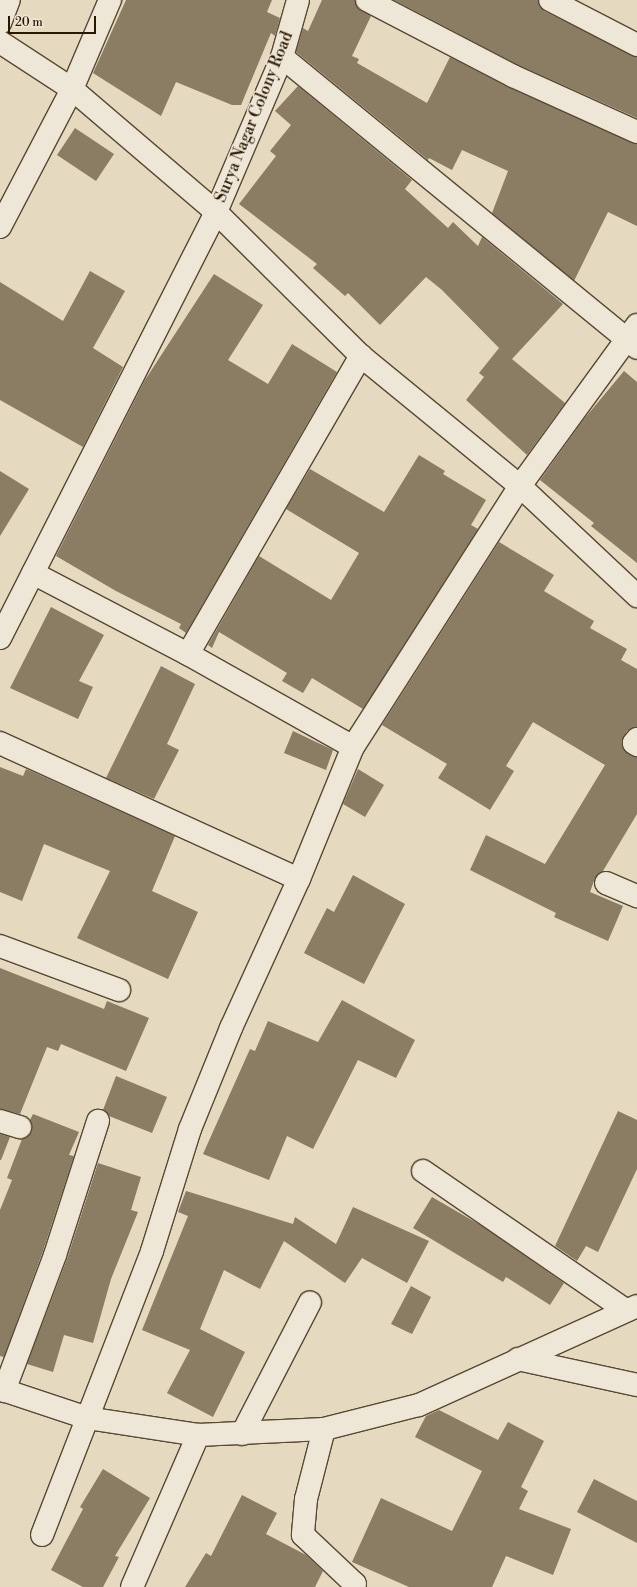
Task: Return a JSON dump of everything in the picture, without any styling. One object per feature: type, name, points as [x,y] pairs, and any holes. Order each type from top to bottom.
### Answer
[{"type":"street","points":[[0,23],[9,0]]},
{"type":"street","points":[[0,227],[72,89],[110,0]]},
{"type":"street","name":"Surya Nagar Colony Road","points":[[0,638],[216,212],[282,56],[298,0]]},
{"type":"street","points":[[367,0],[513,76],[637,132]]},
{"type":"street","points":[[550,0],[637,45]]},
{"type":"street","points":[[0,42],[72,89],[216,212],[361,356],[520,486],[637,596]]},
{"type":"street","points":[[42,1535],[152,1251],[190,1129],[231,1028],[299,879],[353,746],[520,486],[634,337],[282,56]]},
{"type":"street","points":[[188,654],[361,356]]},
{"type":"street","points":[[33,573],[188,654],[353,746]]},
{"type":"street","points":[[637,739],[634,743],[637,745]]},
{"type":"street","points":[[0,743],[299,879]]},
{"type":"street","points":[[606,883],[637,896]]},
{"type":"street","points":[[0,946],[119,990]]},
{"type":"street","points":[[98,1121],[54,1255],[2,1390],[87,1418],[198,1436],[242,1434],[271,1430],[324,1429],[419,1405],[631,1308]]},
{"type":"street","points":[[423,1171],[631,1308]]},
{"type":"street","points":[[242,1434],[310,1302]]},
{"type":"street","points":[[518,1359],[637,1385]]},
{"type":"street","points":[[324,1429],[306,1498],[303,1535],[356,1586]]},
{"type":"street","points":[[132,1587],[198,1436]]},
{"type":"building","points":[[126,0],[272,0],[267,12],[280,18],[275,36],[271,33],[241,105],[232,105],[176,82],[161,116],[93,73]]},
{"type":"building","points":[[322,0],[355,0],[357,7],[371,16],[352,56],[359,59],[357,63],[427,103],[450,57],[508,87],[637,144],[637,226],[608,212],[574,281],[492,213],[508,171],[462,150],[452,170],[429,158],[428,160],[296,52],[303,28],[308,31]]},
{"type":"building","points":[[394,0],[538,0],[544,11],[637,57],[637,118],[518,65]]},
{"type":"building","points":[[298,86],[412,180],[405,189],[448,228],[453,222],[478,246],[482,237],[563,304],[512,359],[565,403],[527,455],[466,400],[484,377],[479,373],[499,348],[503,352],[442,290],[426,277],[380,325],[348,293],[345,296],[313,268],[317,264],[239,204],[276,156],[270,151],[291,125],[275,111]]},
{"type":"building","points":[[75,128],[114,154],[96,181],[57,155]]},
{"type":"building","points":[[90,271],[125,291],[93,348],[123,367],[83,447],[0,400],[0,282],[63,321]]},
{"type":"building","points":[[214,274],[263,305],[228,360],[268,384],[292,344],[337,372],[186,633],[179,628],[181,624],[116,591],[56,556],[145,380]]},
{"type":"building","points":[[624,371],[637,382],[637,563],[591,526],[594,523],[540,480],[584,419]]},
{"type":"building","points":[[419,455],[445,471],[443,474],[486,500],[471,525],[478,529],[363,709],[312,678],[303,693],[282,681],[287,673],[219,632],[212,648],[208,645],[259,556],[331,600],[359,553],[286,509],[310,469],[384,512]]},
{"type":"building","points":[[0,471],[29,489],[0,536]]},
{"type":"building","points":[[499,542],[554,575],[544,591],[594,621],[590,628],[627,649],[621,660],[637,669],[637,727],[627,731],[622,742],[627,753],[637,757],[637,814],[603,871],[595,878],[590,892],[623,906],[608,941],[554,917],[556,913],[470,870],[486,835],[545,864],[605,765],[533,722],[506,766],[514,771],[490,810],[438,778],[447,764],[382,725]]},
{"type":"building","points":[[51,607],[104,635],[79,681],[93,687],[78,719],[10,688]]},
{"type":"building","points":[[161,666],[195,684],[167,744],[179,750],[154,799],[106,778]]},
{"type":"building","points":[[293,731],[333,750],[326,770],[284,753]]},
{"type":"building","points":[[0,767],[23,776],[26,769],[175,836],[152,891],[198,912],[168,979],[77,938],[110,871],[44,844],[22,901],[0,892]]},
{"type":"building","points":[[358,769],[384,785],[365,817],[343,804]]},
{"type":"building","points":[[353,875],[405,904],[364,984],[304,953],[327,908],[334,912]]},
{"type":"building","points":[[0,968],[104,1009],[107,1001],[149,1018],[126,1071],[61,1044],[58,1051],[47,1047],[20,1114],[0,1109]]},
{"type":"building","points":[[342,1000],[415,1040],[396,1078],[358,1060],[313,1149],[287,1136],[269,1180],[203,1154],[250,1049],[255,1051],[268,1021],[318,1042]]},
{"type":"building","points":[[116,1076],[167,1097],[152,1133],[109,1116],[103,1110]]},
{"type":"building","points":[[618,1111],[637,1120],[637,1169],[598,1252],[586,1246],[577,1261],[555,1246]]},
{"type":"building","points":[[33,1114],[79,1132],[69,1155],[74,1156],[43,1251],[4,1357],[0,1356],[0,1210],[12,1180],[7,1178],[22,1139],[32,1131],[30,1120]]},
{"type":"building","points":[[0,1134],[10,1137],[1,1160],[0,1160]]},
{"type":"building","points":[[98,1163],[141,1177],[131,1210],[138,1212],[111,1279],[93,1343],[64,1335],[53,1372],[27,1364],[67,1259]]},
{"type":"building","points":[[186,1191],[293,1224],[295,1217],[336,1244],[353,1207],[429,1241],[407,1283],[362,1258],[345,1283],[284,1241],[260,1289],[224,1270],[200,1329],[245,1352],[213,1417],[167,1393],[190,1350],[142,1330],[188,1216],[178,1212]]},
{"type":"building","points":[[432,1197],[482,1226],[564,1283],[550,1305],[506,1277],[503,1282],[413,1228]]},
{"type":"building","points":[[411,1286],[431,1297],[412,1334],[391,1324]]},
{"type":"building","points":[[439,1410],[498,1440],[508,1422],[544,1441],[521,1487],[528,1491],[519,1509],[571,1529],[553,1575],[506,1556],[492,1587],[409,1587],[352,1562],[381,1498],[452,1531],[482,1471],[415,1437],[426,1416]]},
{"type":"building","points":[[103,1469],[150,1498],[115,1556],[119,1557],[103,1587],[83,1587],[51,1570],[83,1509],[80,1507]]},
{"type":"building","points":[[594,1479],[637,1501],[637,1543],[577,1512]]},
{"type":"building","points":[[242,1495],[277,1513],[266,1534],[306,1555],[323,1571],[315,1587],[185,1587],[206,1553],[211,1556]]}]
